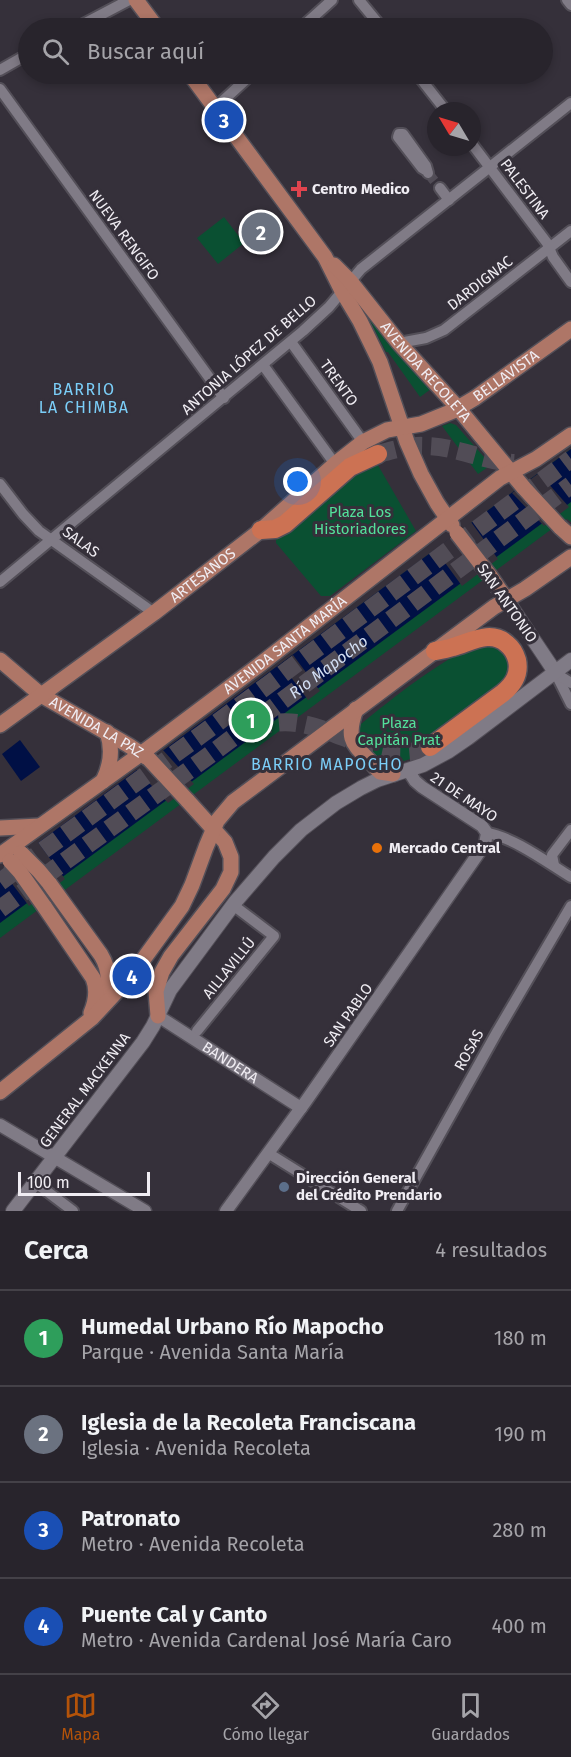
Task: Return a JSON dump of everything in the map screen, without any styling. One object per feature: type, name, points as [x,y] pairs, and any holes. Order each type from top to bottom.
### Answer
[{"type":"highway","points":[[261,530],[275,530],[285,524],[360,461],[378,454]]},
{"type":"highway","points":[[430,747],[503,693],[511,686],[517,673],[514,651],[507,643],[497,638],[483,637],[453,648],[435,651]]},
{"type":"main road","points":[[136,0],[150,18]]},
{"type":"main road","name":"AVENIDA RECOLETA","points":[[197,84],[346,286],[458,408],[524,488],[566,532]]},
{"type":"main road","name":"AVENIDA RECOLETA","points":[[346,286],[380,362],[421,474],[447,518]]},
{"type":"main road","name":"BELLAVISTA","points":[[402,426],[421,424],[448,414],[475,398],[571,329]]},
{"type":"main road","name":"ARTESANOS","points":[[0,725],[154,613],[261,530],[363,442],[381,432],[402,426]]},
{"type":"main road","name":"AVENIDA SANTA MARÍA","points":[[6,852],[103,781],[146,756],[500,478],[536,459],[571,435]]},
{"type":"main road","name":"SAN ANTONIO","points":[[447,518],[490,576],[555,672]]},
{"type":"main road","points":[[0,1092],[83,1026],[127,981],[175,918],[188,896],[214,828],[221,815],[233,802],[506,599],[571,557]]},
{"type":"main road","name":"AVENIDA LA PAZ","points":[[0,660],[41,695],[146,756],[224,839],[229,850],[232,865],[223,889],[171,956],[162,972],[156,991],[158,1016]]},
{"type":"main road","name":"GENERAL MACKENNA","points":[[14,1211],[143,1042],[170,990],[233,905],[274,856],[311,822],[351,794],[377,780],[437,758],[468,738],[571,660]]},
{"type":"main road","points":[[356,709],[351,725],[351,739],[380,772],[393,774]]},
{"type":"main road","points":[[103,781],[109,767],[111,751],[107,732]]},
{"type":"main road","points":[[0,828],[41,825]]},
{"type":"main road","points":[[6,852],[39,871],[101,955],[107,966],[108,988],[100,1010]]},
{"type":"main road","points":[[6,852],[87,967],[95,982],[96,999],[83,1026]]},
{"type":"street","points":[[95,18],[129,0]]},
{"type":"street","points":[[312,18],[332,0]]},
{"type":"street","points":[[359,0],[374,18]]},
{"type":"street","points":[[567,0],[571,5]]},
{"type":"street","points":[[0,70],[18,60]]},
{"type":"street","points":[[215,108],[241,84]]},
{"type":"street","points":[[425,84],[439,102]]},
{"type":"street","name":"NUEVA RENGIFO","points":[[0,89],[224,398]]},
{"type":"street","name":"ANTONIA LÓPEZ DE BELLO","points":[[0,582],[291,342],[315,320],[361,269],[571,103]]},
{"type":"street","name":"PALESTINA","points":[[481,156],[550,248],[553,257],[571,282]]},
{"type":"street","points":[[440,188],[448,200]]},
{"type":"street","name":"DARDIGNAC","points":[[399,343],[417,340],[444,330],[571,231]]},
{"type":"street","name":"TRENTO","points":[[291,342],[363,442]]},
{"type":"street","points":[[263,365],[335,464]]},
{"type":"street","name":"SALAS","points":[[0,484],[31,524],[154,613]]},
{"type":"street","points":[[555,672],[571,704]]},
{"type":"street","name":"SAN ANTONIO","points":[[555,672],[571,683]]},
{"type":"street","name":"21 DE MAYO","points":[[408,770],[422,788],[477,822],[487,833],[506,839],[571,877]]},
{"type":"street","points":[[554,865],[552,855],[571,830]]},
{"type":"street","name":"SAN PABLO","points":[[226,1211],[482,850],[487,833]]},
{"type":"street","name":"AILLAVILLÚ","points":[[197,1031],[274,936],[233,905]]},
{"type":"street","name":"ROSAS","points":[[397,1211],[497,1032],[571,906]]},
{"type":"street","name":"BANDERA","points":[[158,1016],[301,1108]]},
{"type":"street","points":[[0,1125],[55,1157],[131,1207],[145,1211]]},
{"type":"street","points":[[268,1154],[361,1211]]},
{"type":"street","points":[[36,1183],[73,1211]]},
{"type":"green space","points":[[224,217],[244,243],[218,264],[197,238]]},
{"type":"green space","points":[[352,295],[431,389],[420,397],[386,352],[371,323]]},
{"type":"green space","points":[[450,423],[456,425],[491,465],[478,474],[442,426]]},
{"type":"green space","points":[[571,449],[571,522],[567,519],[549,531],[0,938],[0,872]]},
{"type":"green space","name":"Plaza Los Historiadores","points":[[375,460],[416,531],[330,596],[321,596],[276,543],[276,537],[345,478]]},
{"type":"green space","name":"Plaza Capitán Prat","points":[[479,643],[509,650],[510,677],[432,752],[379,769],[349,734],[427,673]]},
{"type":"water","name":"Río Mapocho","points":[[571,449],[571,502],[0,923],[0,871]]},
{"type":"water","points":[[20,740],[40,767],[21,781],[2,754]]},
{"type":"pier","points":[[539,473],[569,507],[544,526],[512,493]]},
{"type":"pier","points":[[471,522],[498,559],[462,586],[435,549]]},
{"type":"pier","points":[[293,655],[320,691],[308,700],[281,664]]},
{"type":"pier","points":[[162,749],[194,784],[168,803],[135,768]]},
{"type":"pier","points":[[37,841],[65,879],[29,906],[0,868]]},
{"type":"tunnel","points":[[428,173],[440,188]]},
{"type":"tunnel","points":[[378,454],[413,446],[436,447],[514,463]]},
{"type":"tunnel","points":[[0,882],[571,459]]},
{"type":"tunnel","points":[[0,909],[571,485]]},
{"type":"tunnel","points":[[253,730],[275,723],[297,723],[319,728],[385,751],[407,752],[430,747]]},
{"type":"place","name":"Patronato","points":[[224,120]]},
{"type":"place","name":"Centro Medico","points":[[299,189]]},
{"type":"place","name":"Iglesia de la Recoleta Franciscana","points":[[261,232]]},
{"type":"place","name":"Humedal Urbano Río Mapocho","points":[[251,720]]},
{"type":"place","name":"Mercado Central","points":[[377,848]]},
{"type":"place","name":"Puente Cal y Canto","points":[[132,976]]},
{"type":"place","name":"Dirección General del Crédito Prendario","points":[[284,1187]]},
{"type":"district","name":"BARRIO LA CHIMBA","points":[[84,398]]},
{"type":"district","name":"BARRIO MAPOCHO","points":[[327,764]]}]
